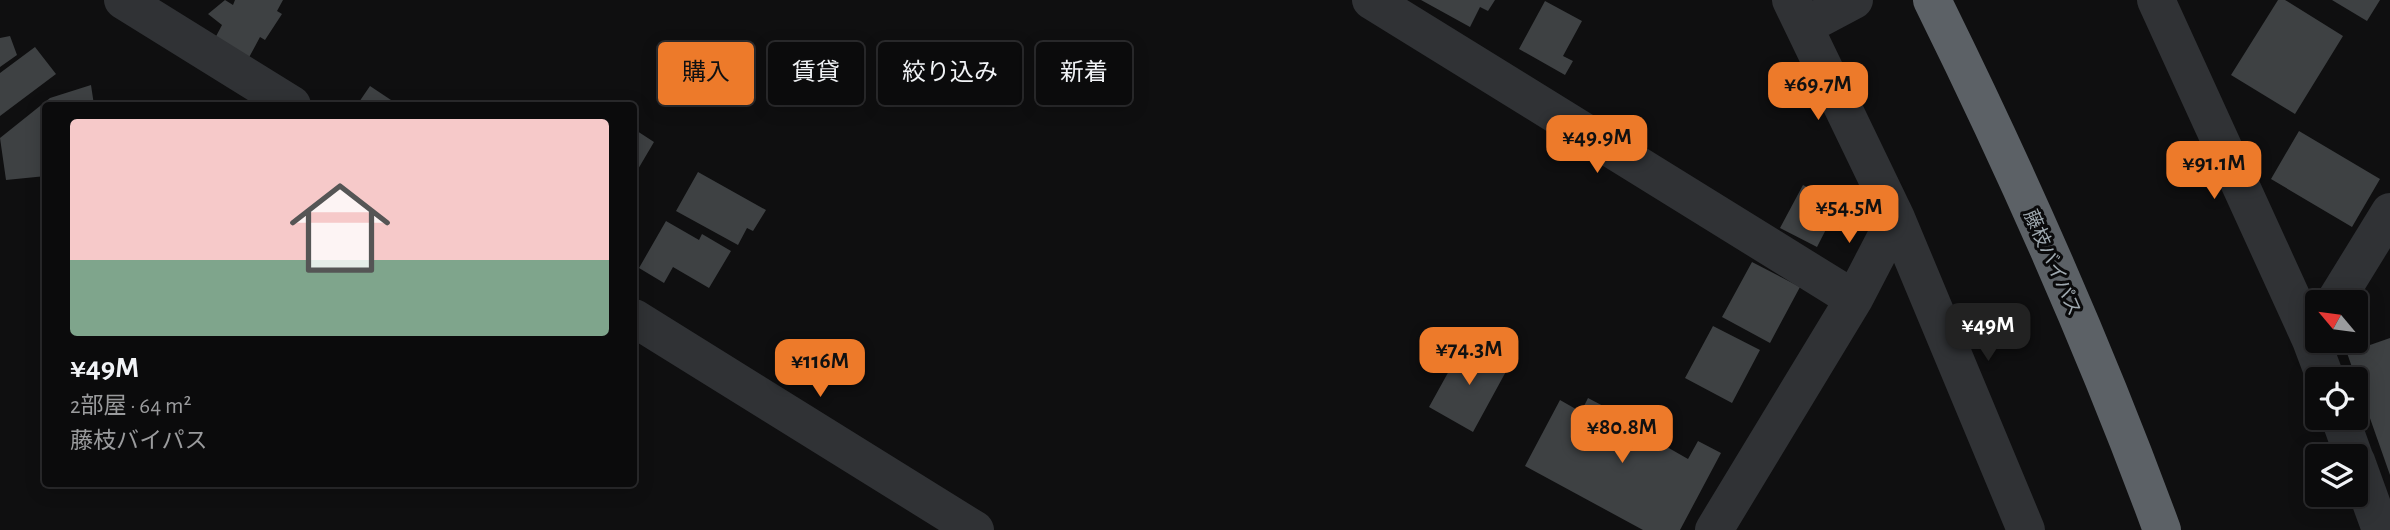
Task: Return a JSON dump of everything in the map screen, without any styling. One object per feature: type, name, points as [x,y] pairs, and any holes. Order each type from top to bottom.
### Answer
[{"type":"highway","name":"藤枝バイパス","points":[[1931,0],[2047,249],[2132,448],[2162,530]]},
{"type":"street","points":[[123,0],[287,102]]},
{"type":"street","points":[[1371,0],[1854,299]]},
{"type":"street","points":[[1853,0],[1798,13],[1896,218],[2025,530]]},
{"type":"street","points":[[2155,0],[2305,316]]},
{"type":"street","points":[[2342,290],[2390,212]]},
{"type":"street","points":[[1714,530],[1854,299],[1896,218]]},
{"type":"street","points":[[637,320],[975,530]]},
{"type":"street","points":[[2368,494],[2381,530]]},
{"type":"building","points":[[225,0],[233,5],[235,0],[283,0],[277,11],[282,14],[265,40],[260,37],[246,63],[213,42],[222,25],[208,14]]},
{"type":"building","points":[[1421,0],[1495,0],[1488,11],[1480,7],[1470,27]]},
{"type":"building","points":[[2278,0],[2285,0],[2343,36],[2295,114],[2231,75]]},
{"type":"building","points":[[2332,0],[2380,0],[2367,21]]},
{"type":"building","points":[[1545,1],[1582,21],[1563,56],[1573,61],[1565,75],[1519,49]]},
{"type":"building","points":[[10,36],[17,55],[0,67],[0,38]]},
{"type":"building","points":[[35,47],[56,74],[0,116],[0,73]]},
{"type":"building","points":[[91,85],[94,102],[45,102]]},
{"type":"building","points":[[370,86],[394,102],[359,102]]},
{"type":"building","points":[[42,104],[42,176],[6,180],[0,138]]},
{"type":"building","points":[[637,131],[654,142],[637,171]]},
{"type":"building","points":[[2299,131],[2380,179],[2352,227],[2271,179]]},
{"type":"building","points":[[698,172],[766,210],[753,231],[747,228],[738,245],[676,211]]},
{"type":"building","points":[[1803,185],[1839,204],[1817,247],[1780,228]]},
{"type":"building","points":[[666,221],[699,240],[702,234],[731,251],[709,288],[673,267],[664,283],[639,268]]},
{"type":"building","points":[[1752,262],[1800,287],[1770,343],[1722,317]]},
{"type":"building","points":[[1713,326],[1760,350],[1732,403],[1685,378]]},
{"type":"building","points":[[2390,338],[2390,475],[2368,413],[2368,367],[2352,367],[2347,354],[2368,354],[2368,346]]},
{"type":"building","points":[[1465,342],[1509,366],[1473,432],[1429,407]]},
{"type":"building","points":[[1588,398],[1626,418],[1633,406],[1662,422],[1653,439],[1688,459],[1698,441],[1721,453],[1680,530],[1643,530],[1525,466],[1560,400],[1581,412]]}]
